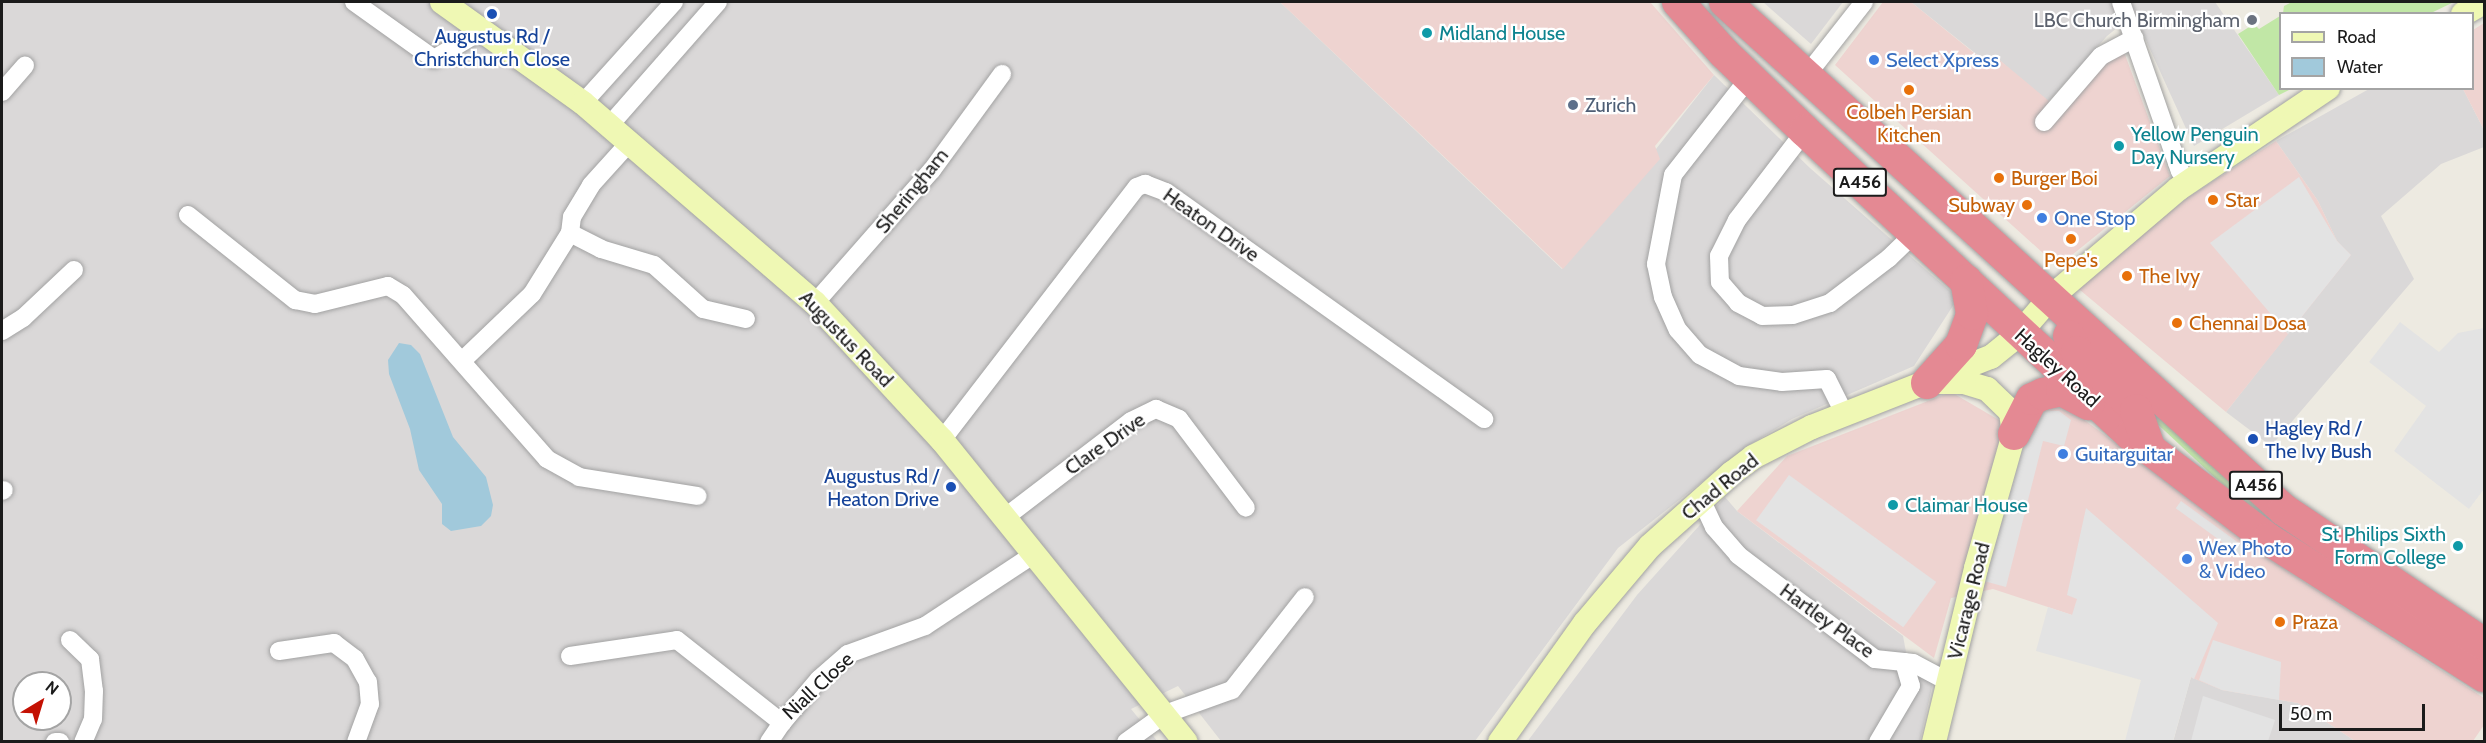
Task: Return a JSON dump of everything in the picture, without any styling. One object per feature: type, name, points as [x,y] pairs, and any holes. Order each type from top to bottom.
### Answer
[{"type":"highway","name":"Hagley Road","points":[[1678,2],[1749,78],[1966,281],[2019,334],[2151,451],[2268,539],[2484,676]]},
{"type":"highway","name":"A456","points":[[1725,2],[2284,510],[2484,644]]},
{"type":"highway","points":[[1805,131],[1816,117],[1810,80]]},
{"type":"highway","points":[[1927,383],[1961,345],[1972,314],[1966,281]]},
{"type":"highway","points":[[2050,298],[2078,352],[2136,410],[2151,451]]},
{"type":"highway","points":[[2014,434],[2032,399],[2043,394],[2062,390],[2107,414]]},
{"type":"highway","points":[[2268,539],[2284,510]]},
{"type":"street","points":[[354,2],[434,59],[481,32]]},
{"type":"street","name":"Augustus Road","points":[[442,2],[583,103],[815,303],[942,440],[1003,519],[1035,554],[1186,741]]},
{"type":"street","points":[[583,103],[674,2]]},
{"type":"street","points":[[609,126],[718,2]]},
{"type":"street","points":[[1810,80],[1864,2]]},
{"type":"street","points":[[2121,2],[2180,171],[2189,183]]},
{"type":"street","points":[[2466,12],[2484,2]]},
{"type":"street","points":[[2044,122],[2101,56],[2135,38]]},
{"type":"street","points":[[2,92],[25,66]]},
{"type":"street","name":"Sheringham","points":[[815,303],[932,170],[1002,74]]},
{"type":"street","points":[[1749,78],[1673,175],[1656,264],[1663,297],[1678,330],[1700,355],[1739,376],[1782,382],[1827,379],[1845,415]]},
{"type":"street","name":"Chad Road","points":[[1500,741],[1585,623],[1650,546],[1701,499],[1753,457],[1845,415],[1991,357],[2019,334],[2050,298],[2189,183],[2242,143],[2325,90]]},
{"type":"street","points":[[1805,131],[1737,220],[1719,256],[1720,282],[1738,303],[1762,316],[1793,315],[1830,303],[1881,265],[1915,233]]},
{"type":"street","points":[[463,360],[532,294],[570,233],[572,217],[591,185],[629,143]]},
{"type":"street","name":"Heaton Drive","points":[[942,440],[1137,187],[1144,184],[1166,192],[1484,419]]},
{"type":"street","points":[[188,215],[295,300],[315,304],[388,286],[403,295],[463,360],[547,459],[579,477],[697,496]]},
{"type":"street","points":[[570,233],[601,249],[654,265],[703,309],[746,319]]},
{"type":"street","points":[[2,331],[23,318],[74,270]]},
{"type":"street","points":[[1927,383],[1964,382],[1987,389],[2011,412],[2014,434]]},
{"type":"street","name":"Clare Drive","points":[[1003,519],[1131,421],[1156,409],[1179,418],[1246,508]]},
{"type":"street","name":"Vicarage Road","points":[[1934,741],[2014,434]]},
{"type":"street","name":"Hartley Place","points":[[1701,499],[1714,527],[1738,555],[1875,659],[1913,663],[1948,682]]},
{"type":"street","name":"Niall Close","points":[[570,656],[677,640],[782,723],[819,679],[848,654],[925,626],[1035,554]]},
{"type":"street","points":[[1126,741],[1165,714],[1232,690],[1305,597]]},
{"type":"street","points":[[70,640],[90,659],[94,691],[93,719],[83,741]]},
{"type":"street","points":[[279,651],[334,644],[355,659],[368,682],[370,704],[356,741]]},
{"type":"street","points":[[1878,741],[1911,686],[1904,662]]},
{"type":"street","points":[[769,741],[782,723]]},
{"type":"shaded area","points":[[2,2],[1280,2],[1562,269],[1714,75],[1810,168],[1958,298],[1914,366],[1792,419],[1749,445],[1618,548],[1475,741],[1221,741],[1178,686],[1131,709],[1158,742],[2,741]]},
{"type":"shaded area","points":[[1280,2],[1650,2],[1714,75],[1655,146],[1660,159],[1563,269]]},
{"type":"shaded area","points":[[1763,2],[1843,2],[1811,44]]},
{"type":"shaded area","points":[[1883,2],[1911,2],[1989,65],[1996,57],[2061,111],[2121,44],[2170,176],[2062,263],[2054,263],[1835,65]]},
{"type":"shaded area","points":[[1911,2],[2215,2],[2279,95],[2194,146],[2134,14],[2107,36],[2048,102],[1997,58],[1990,65]]},
{"type":"shaded area","points":[[2484,23],[2484,130],[2464,90],[2474,90],[2474,29]]},
{"type":"shaded area","points":[[2367,90],[2464,90],[2484,130],[2484,147],[2441,164],[2381,216],[2414,279],[2271,446],[2226,412],[2350,255],[2337,241],[2318,201],[2276,141]]},
{"type":"shaded area","points":[[2276,141],[2318,201],[2337,241],[2351,255],[2226,412],[2074,285],[2190,196]]},
{"type":"shaded area","points":[[2299,177],[2337,241],[2351,255],[2288,334],[2210,243]]},
{"type":"shaded area","points":[[2400,322],[2439,352],[2458,333],[2484,328],[2484,489],[2469,509],[2394,451],[2426,406],[2369,362]]},
{"type":"shaded area","points":[[1951,392],[2016,430],[2055,398],[2286,570],[2484,698],[2484,725],[2473,741],[2355,741],[2298,703],[2222,690],[2173,670],[2072,615],[1993,589],[1951,598],[1934,658],[1737,511],[1787,456]]},
{"type":"shaded area","points":[[2048,411],[2059,411],[2071,420],[2064,446],[2043,441],[2006,587],[1984,581],[2020,438],[2036,415]]},
{"type":"shaded area","points":[[1789,475],[1936,582],[1903,627],[1756,520]]},
{"type":"shaded area","points":[[1725,497],[1737,511],[1903,636],[1909,668],[1933,682],[1920,741],[1527,742],[1637,595]]},
{"type":"shaded area","points":[[2181,501],[2245,547],[2240,555],[2176,508]]},
{"type":"shaded area","points":[[2086,508],[2218,623],[2194,679],[2191,677],[2173,741],[2125,741],[2141,680],[2036,651],[2048,607],[2072,615],[2077,599],[2067,595]]},
{"type":"shaded area","points":[[2213,640],[2281,662],[2279,700],[2222,690],[2199,680]]},
{"type":"shaded area","points":[[2191,677],[2222,690],[2298,703],[2355,741],[2173,742]]},
{"type":"shaded area","points":[[2203,696],[2275,720],[2268,741],[2191,741]]},
{"type":"green space","points":[[2292,2],[2454,2],[2433,12],[2283,12],[2284,6]]},
{"type":"green space","points":[[2279,17],[2279,90],[2289,90],[2279,95],[2238,34],[2254,24],[2259,29]]},
{"type":"green space","points":[[2124,382],[2268,510],[2266,516],[2256,516],[2119,388]]},
{"type":"water","points":[[399,343],[411,345],[420,354],[453,437],[486,477],[493,505],[491,516],[481,526],[451,531],[442,524],[442,504],[419,470],[410,429],[389,374],[388,360]]},
{"type":"place","name":"Augustus Rd / Christchurch Close","points":[[492,14]]},
{"type":"place","name":"LBC Church Birmingham","points":[[2252,20]]},
{"type":"place","name":"Midland House","points":[[1427,33]]},
{"type":"place","name":"Select Xpress","points":[[1874,60]]},
{"type":"place","name":"Colbeh Persian Kitchen","points":[[1909,90]]},
{"type":"place","name":"Zurich","points":[[1573,105]]},
{"type":"place","name":"Yellow Penguin Day Nursery","points":[[2119,146]]},
{"type":"place","name":"Burger Boi","points":[[1999,178]]},
{"type":"place","name":"Star","points":[[2213,200]]},
{"type":"place","name":"Subway","points":[[2027,205]]},
{"type":"place","name":"One Stop","points":[[2042,218]]},
{"type":"place","name":"Pepe's","points":[[2071,239]]},
{"type":"place","name":"The Ivy","points":[[2127,276]]},
{"type":"place","name":"Chennai Dosa","points":[[2177,323]]},
{"type":"place","name":"Hagley Rd / The Ivy Bush","points":[[2253,439]]},
{"type":"place","name":"Guitarguitar","points":[[2063,454]]},
{"type":"place","name":"Augustus Rd / Heaton Drive","points":[[951,487]]},
{"type":"place","name":"Claimar House","points":[[1893,505]]},
{"type":"place","name":"St Philips Sixth Form College","points":[[2458,546]]},
{"type":"place","name":"Wex Photo & Video","points":[[2187,559]]},
{"type":"place","name":"Praza","points":[[2280,622]]}]
